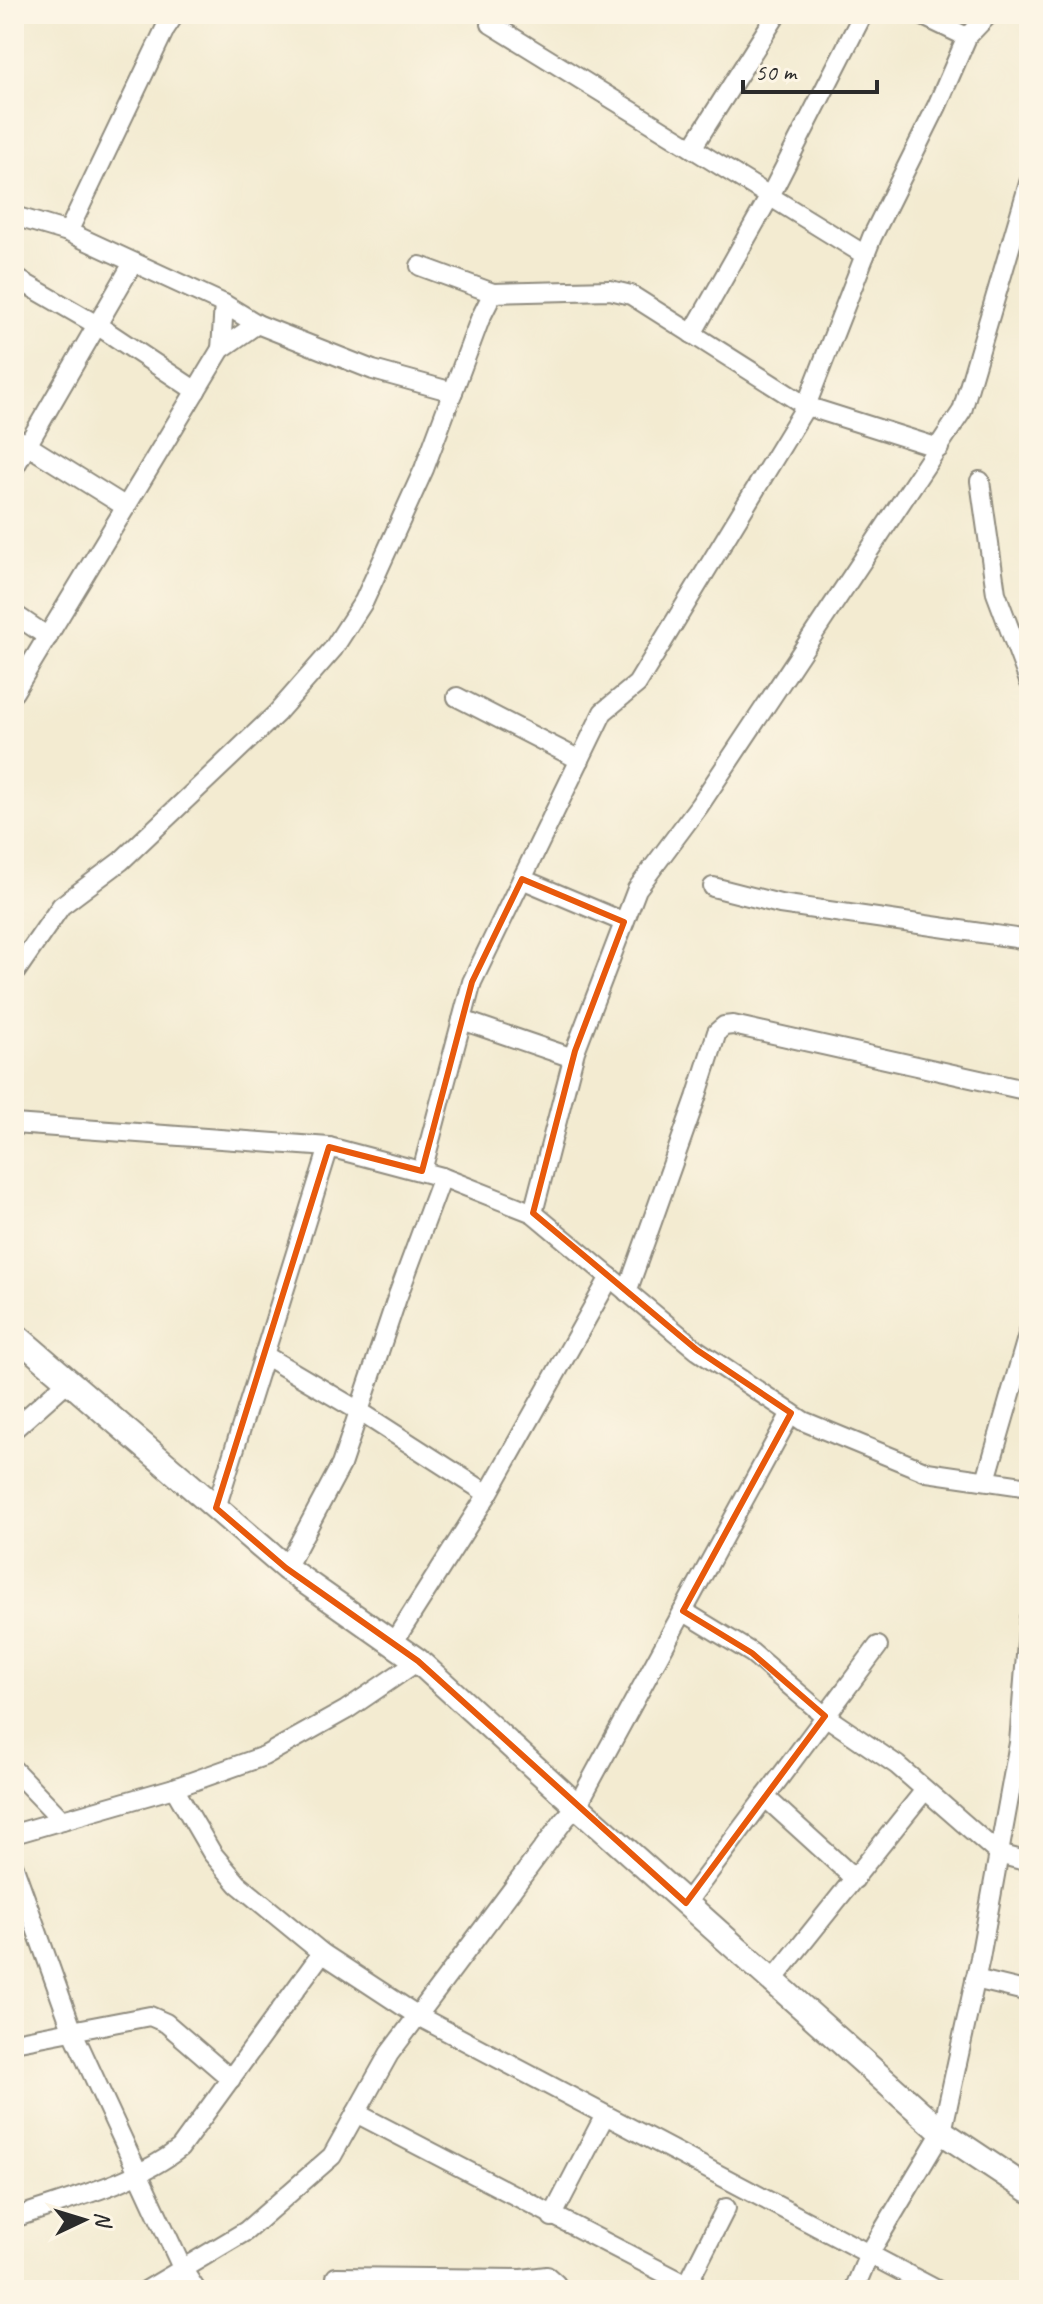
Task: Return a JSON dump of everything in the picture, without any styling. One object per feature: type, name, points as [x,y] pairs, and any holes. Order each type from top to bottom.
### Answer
[{"type":"street","points":[[68,232],[175,14]]},
{"type":"street","points":[[692,148],[777,14]]},
{"type":"street","points":[[692,334],[770,196],[863,14]]},
{"type":"street","points":[[919,14],[967,37]]},
{"type":"street","points":[[422,1171],[472,982],[603,712],[637,684],[806,406],[865,255],[967,37],[989,14]]},
{"type":"street","points":[[491,24],[865,255]]},
{"type":"street","points":[[533,1213],[573,1058],[637,889],[699,806],[962,411],[1029,183]]},
{"type":"street","points":[[14,216],[68,232],[224,304],[257,324],[373,370],[453,392]]},
{"type":"street","points":[[14,468],[20,442],[97,325],[133,263]]},
{"type":"street","points":[[420,266],[493,293],[610,290],[631,295],[806,406],[939,448]]},
{"type":"street","points":[[14,277],[97,325],[196,391]]},
{"type":"street","points":[[14,974],[61,906],[132,851],[276,714],[333,649],[364,601],[424,469],[480,319],[493,293]]},
{"type":"street","points":[[221,349],[224,304]]},
{"type":"street","points":[[14,692],[221,349],[257,324]]},
{"type":"street","points":[[20,442],[126,507]]},
{"type":"street","points":[[980,481],[996,593],[1029,681]]},
{"type":"street","points":[[14,614],[48,637]]},
{"type":"street","points":[[457,697],[580,760]]},
{"type":"street","points":[[522,879],[624,922]]},
{"type":"street","points":[[713,887],[780,904],[1029,940]]},
{"type":"street","points":[[462,1020],[573,1058]]},
{"type":"street","points":[[627,1292],[717,1032],[724,1026],[733,1025],[1029,1091]]},
{"type":"street","points":[[14,1124],[329,1147],[442,1177],[533,1213],[697,1350],[803,1421],[927,1472],[1029,1487]]},
{"type":"street","points":[[216,1508],[329,1147]]},
{"type":"street","points":[[286,1568],[341,1465],[397,1298],[442,1177]]},
{"type":"street","points":[[393,1643],[488,1494],[610,1277]]},
{"type":"street","points":[[986,1480],[1029,1331]]},
{"type":"street","points":[[14,1334],[286,1568],[418,1661],[942,2132],[1029,2190]]},
{"type":"street","points":[[264,1355],[359,1411],[488,1494]]},
{"type":"street","points":[[14,1429],[68,1381]]},
{"type":"street","points":[[147,2290],[246,2231],[332,2156],[389,2054],[577,1806],[791,1413]]},
{"type":"street","points":[[683,1611],[752,1653],[825,1716],[897,1765],[999,1854],[1029,1862]]},
{"type":"street","points":[[854,2290],[869,2254],[942,2132],[1024,1744],[1029,1618]]},
{"type":"street","points":[[686,1903],[878,1646]]},
{"type":"street","points":[[14,1834],[174,1788],[264,1756],[346,1710],[418,1661]]},
{"type":"street","points":[[14,1770],[62,1820]]},
{"type":"street","points":[[174,1788],[212,1853],[238,1884],[322,1953],[418,2016],[937,2290]]},
{"type":"street","points":[[773,1980],[925,1790]]},
{"type":"street","points":[[765,1797],[855,1879]]},
{"type":"street","points":[[14,1867],[73,2032],[183,2270],[196,2290]]},
{"type":"street","points":[[14,2218],[138,2174],[163,2162],[180,2148],[322,1953]]},
{"type":"street","points":[[975,1979],[1029,1992]]},
{"type":"street","points":[[14,2042],[150,2016],[166,2023],[231,2079]]},
{"type":"street","points":[[356,2113],[692,2288],[726,2208]]},
{"type":"street","points":[[552,2217],[605,2115]]},
{"type":"street","points":[[336,2277],[522,2279],[547,2276],[556,2284],[556,2290]]},
{"type":"highlighted area","points":[[522,879],[624,922],[575,1051],[533,1213],[697,1350],[791,1413],[683,1611],[752,1653],[825,1716],[686,1903],[418,1661],[286,1568],[216,1508],[329,1147],[422,1171],[472,982]]}]
